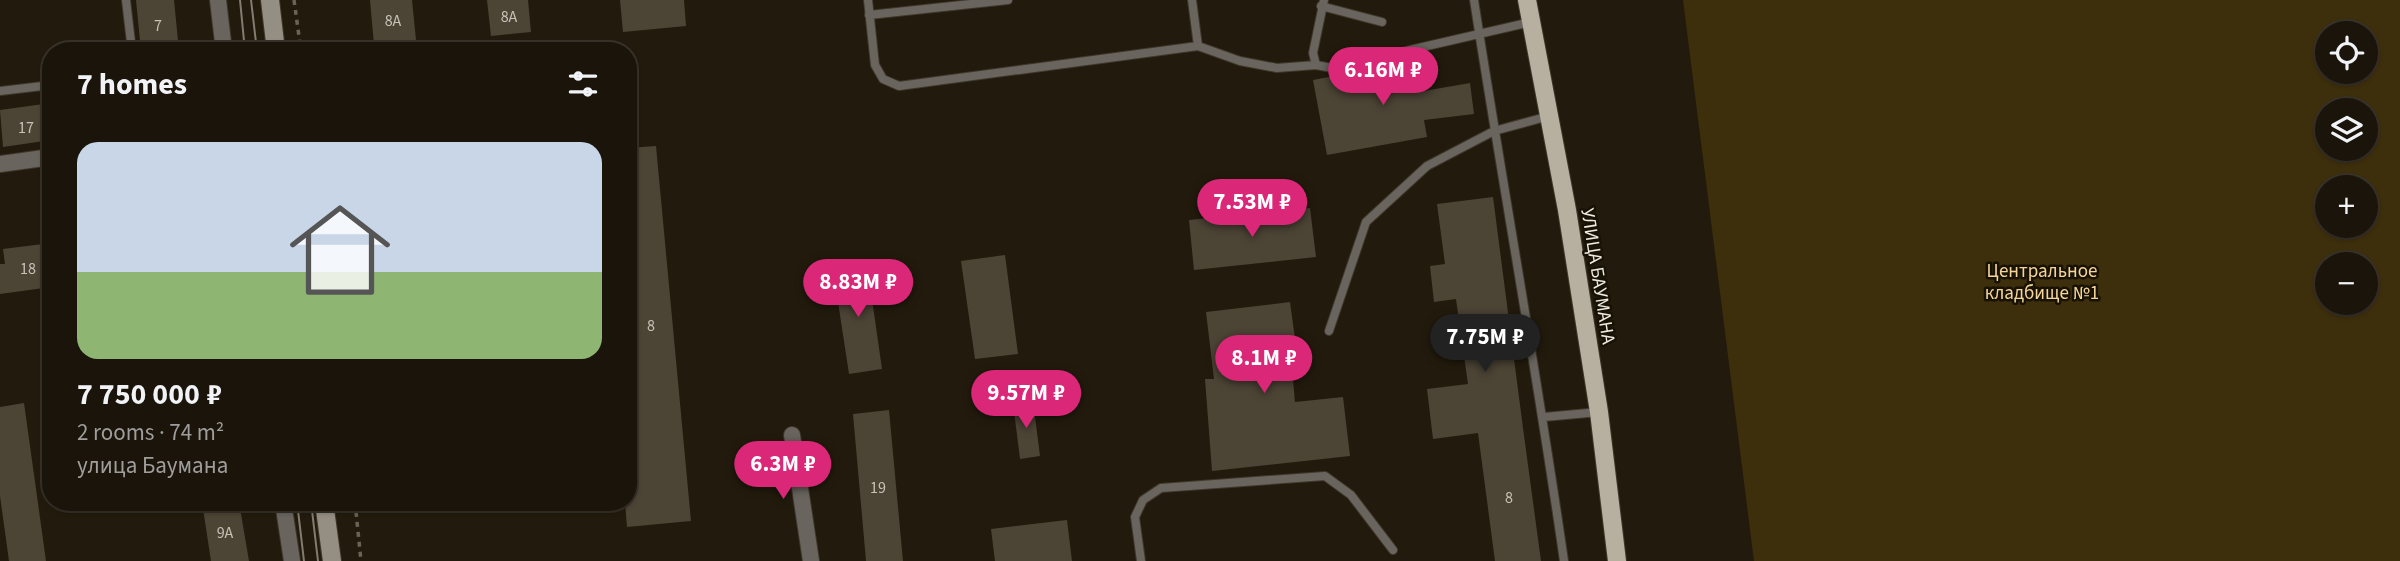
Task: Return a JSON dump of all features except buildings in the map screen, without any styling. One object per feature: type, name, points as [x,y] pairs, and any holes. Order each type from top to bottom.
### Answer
[{"type":"main road","points":[[270,0],[275,42]]},
{"type":"main road","name":"УЛИЦА БАУМАНА","points":[[1527,0],[1567,210],[1599,412],[1617,561]]},
{"type":"main road","points":[[325,511],[332,561]]},
{"type":"street","points":[[218,0],[223,42]]},
{"type":"street","points":[[0,164],[42,158]]},
{"type":"street","points":[[792,435],[811,561]]},
{"type":"street","points":[[284,511],[292,561]]},
{"type":"lane","points":[[126,0],[131,42]]},
{"type":"lane","points":[[867,0],[875,65],[883,79],[899,86],[1198,46],[1240,61],[1277,68],[1317,65],[1332,68],[1480,36],[1531,22]]},
{"type":"lane","points":[[869,15],[1008,0]]},
{"type":"lane","points":[[1192,0],[1198,46]]},
{"type":"lane","points":[[1474,0],[1544,417],[1564,561]]},
{"type":"lane","points":[[1317,65],[1313,53],[1322,3],[1382,22]]},
{"type":"lane","points":[[0,91],[42,86]]},
{"type":"lane","points":[[1329,331],[1366,222],[1427,166],[1494,131],[1549,116]]},
{"type":"lane","points":[[1544,417],[1599,412]]},
{"type":"lane","points":[[1141,561],[1135,517],[1143,500],[1161,488],[1325,475],[1351,495],[1393,550]]},
{"type":"path","points":[[294,0],[300,42]]},
{"type":"path","points":[[356,511],[361,561]]},
{"type":"green space","name":"Центральное кладбище №1","points":[[1683,0],[2400,0],[2400,561],[1754,561]]},
{"type":"tram line","points":[[240,0],[244,42]]},
{"type":"tram line","points":[[251,0],[256,42]]},
{"type":"tram line","points":[[298,511],[304,561]]},
{"type":"tram line","points":[[312,511],[318,561]]}]
